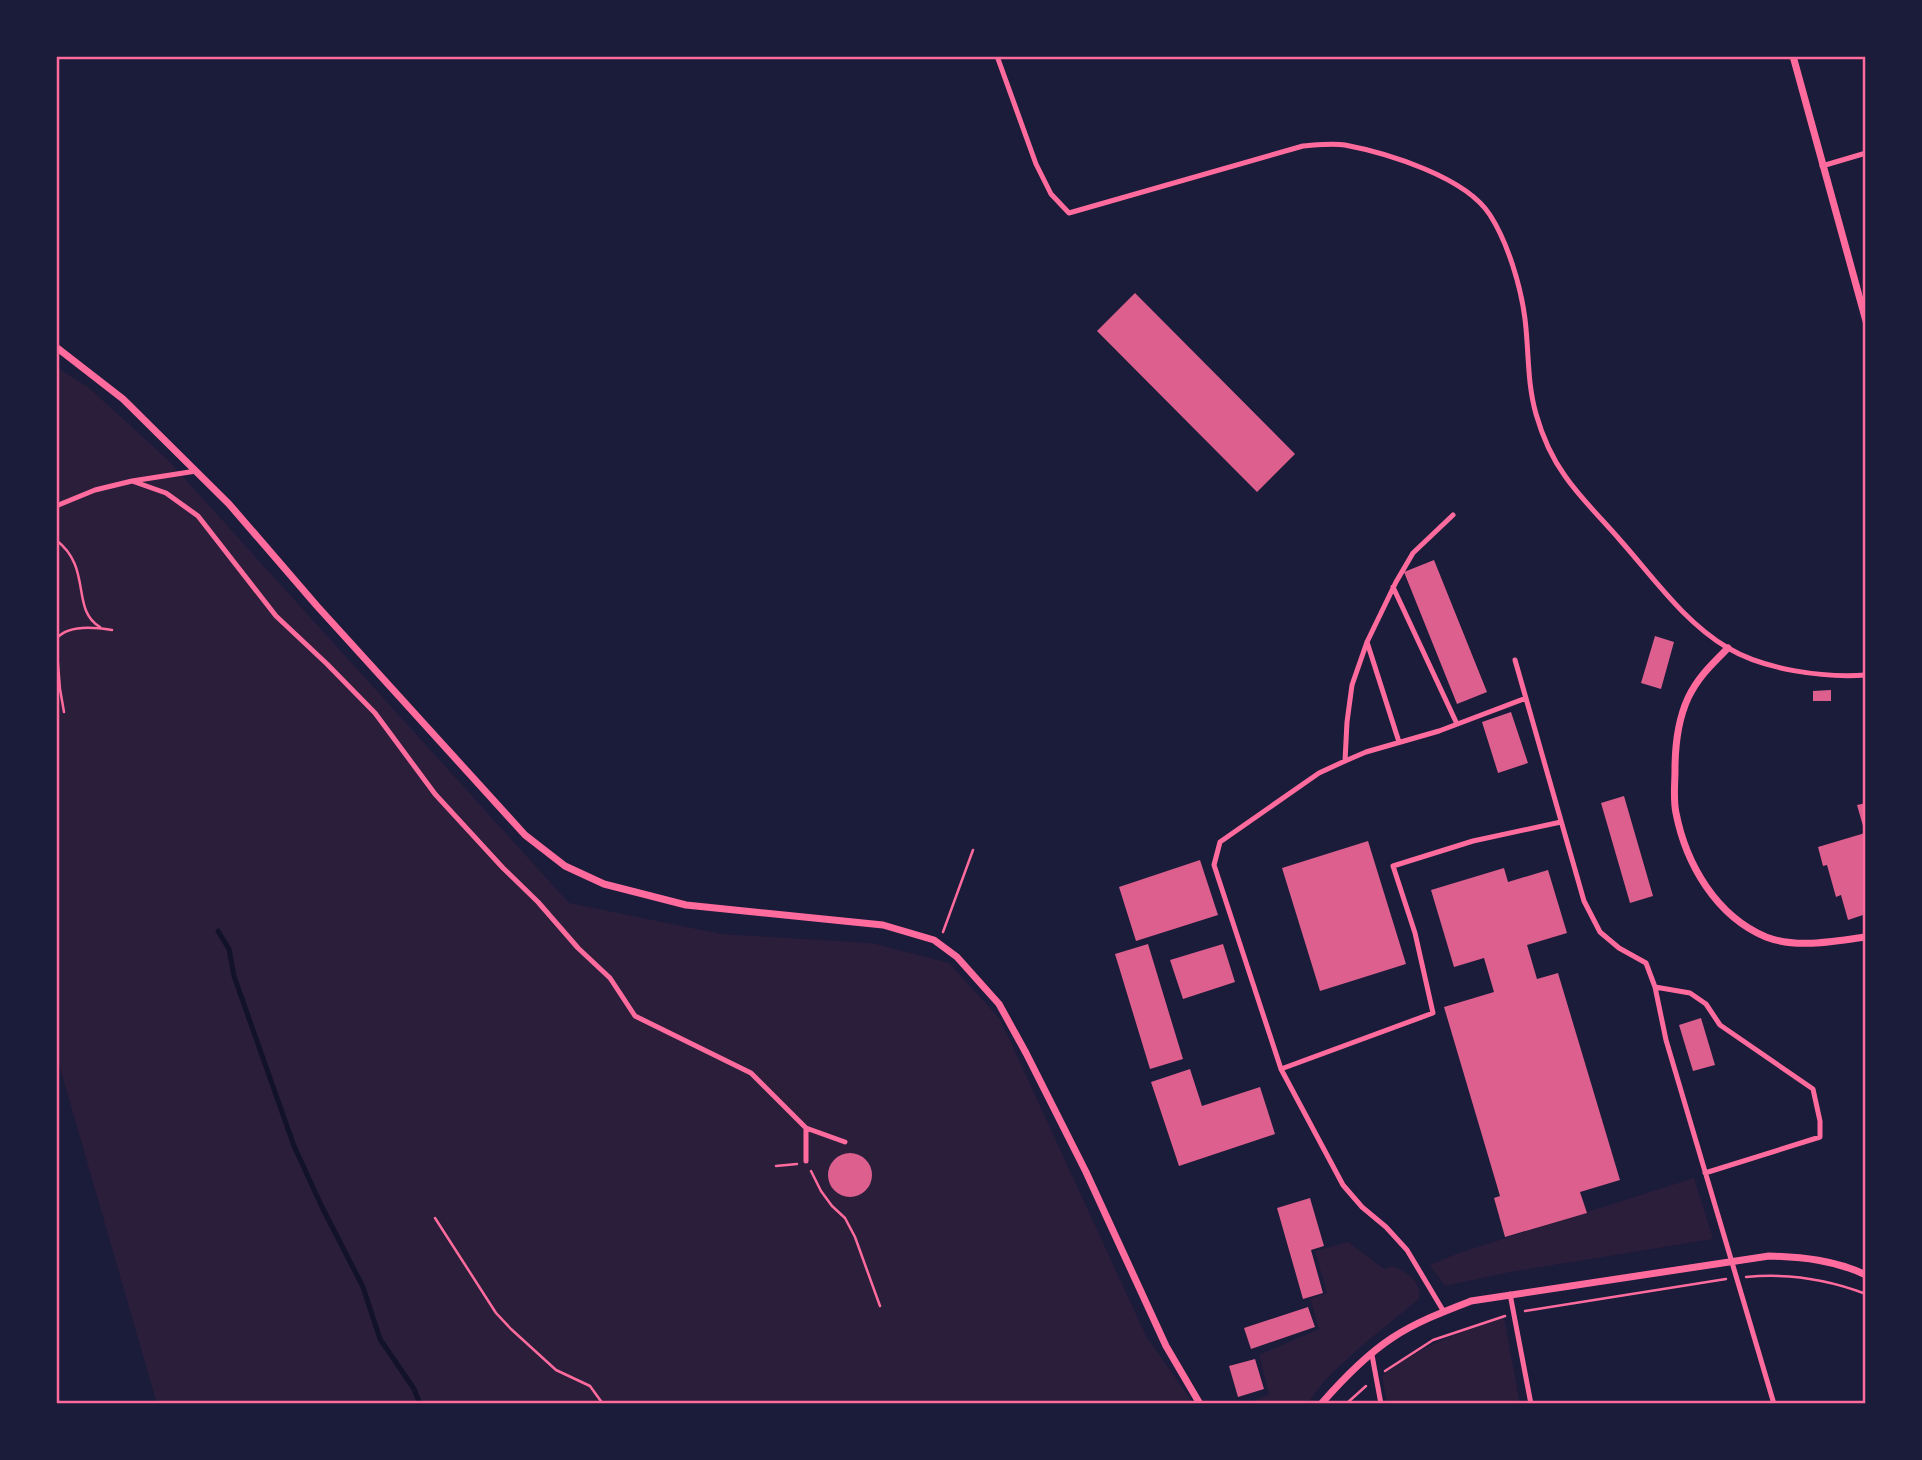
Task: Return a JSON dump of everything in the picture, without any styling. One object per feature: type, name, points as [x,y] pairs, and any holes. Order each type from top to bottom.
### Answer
[{"type":"street","points":[[1793,56],[1866,321]]},
{"type":"street","points":[[56,347],[122,399],[229,504],[326,616],[526,835],[565,866],[604,884],[686,905],[883,925],[934,940],[957,957],[999,1004],[1086,1172],[1166,1346],[1200,1404]]},
{"type":"street","points":[[1728,648],[1702,673],[1687,699],[1675,744],[1675,810],[1682,840],[1705,886],[1732,916],[1766,937],[1788,943],[1824,943],[1866,937]]},
{"type":"street","points":[[1321,1404],[1339,1384],[1393,1337],[1444,1311],[1471,1301],[1769,1256],[1797,1257],[1845,1265],[1866,1275]]},
{"type":"lane","points":[[997,56],[1036,164],[1051,194],[1069,213],[1303,146],[1342,145],[1381,153],[1420,167],[1460,186],[1489,213],[1512,263],[1525,319],[1528,366],[1536,414],[1549,448],[1565,476],[1675,604],[1700,628],[1728,648],[1751,659],[1799,672],[1866,675]]},
{"type":"lane","points":[[1822,166],[1866,153]]},
{"type":"lane","points":[[56,506],[96,490],[132,481],[196,471]]},
{"type":"lane","points":[[132,481],[166,493],[198,516],[276,616],[374,713],[435,794],[578,948],[610,978],[635,1016],[751,1073],[806,1128],[845,1142]]},
{"type":"lane","points":[[1345,761],[1352,685],[1367,642],[1393,587],[1413,554],[1454,515]]},
{"type":"lane","points":[[1393,587],[1457,724]]},
{"type":"lane","points":[[1367,642],[1399,742]]},
{"type":"lane","points":[[1515,660],[1584,901],[1600,933],[1619,948],[1646,962],[1655,987],[1666,1041],[1774,1404]]},
{"type":"lane","points":[[1444,1311],[1407,1250],[1343,1185],[1281,1069],[1214,865],[1220,842],[1319,774],[1366,752],[1457,724],[1526,698]]},
{"type":"lane","points":[[1281,1069],[1433,1013],[1415,933],[1393,866],[1473,841],[1561,822]]},
{"type":"lane","points":[[1655,987],[1690,993],[1706,1004],[1720,1024],[1813,1089],[1820,1121],[1820,1137],[1705,1173]]},
{"type":"lane","points":[[806,1128],[806,1161]]},
{"type":"lane","points":[[1510,1294],[1531,1404]]},
{"type":"lane","points":[[1372,1354],[1381,1404]]},
{"type":"path","points":[[56,540],[67,548],[77,564],[86,613],[92,622],[103,628]]},
{"type":"path","points":[[64,712],[56,639],[62,632],[97,627],[112,630]]},
{"type":"path","points":[[939,944],[973,850]]},
{"type":"path","points":[[776,1166],[806,1161],[821,1191],[845,1217],[880,1306]]},
{"type":"path","points":[[435,1218],[496,1313],[556,1370],[590,1386],[603,1404]]},
{"type":"path","points":[[1346,1404],[1376,1377],[1433,1340],[1513,1313],[1764,1275],[1803,1277],[1836,1283],[1866,1294]]},
{"type":"shaded area","points":[[56,367],[88,387],[166,458],[569,903],[721,934],[872,943],[949,963],[1000,1019],[1146,1336],[1194,1404],[157,1404],[56,1054]]},
{"type":"shaded area","points":[[1694,1178],[1713,1239],[1510,1272],[1445,1286],[1430,1265],[1459,1253]]},
{"type":"shaded area","points":[[1348,1242],[1384,1269],[1392,1266],[1408,1274],[1416,1282],[1419,1299],[1359,1348],[1326,1379],[1307,1404],[1254,1404],[1254,1401],[1269,1394],[1259,1355],[1319,1329],[1310,1299],[1327,1293],[1315,1251]]},
{"type":"shaded area","points":[[1504,1318],[1520,1404],[1387,1404],[1382,1376],[1411,1356],[1440,1341]]},
{"type":"building","points":[[1135,293],[1295,454],[1257,492],[1097,331]]},
{"type":"building","points":[[1434,560],[1487,692],[1457,704],[1404,572]]},
{"type":"building","points":[[1655,636],[1674,642],[1661,689],[1641,683]]},
{"type":"building","points":[[1831,690],[1831,701],[1813,701],[1813,691]]},
{"type":"building","points":[[1511,712],[1528,763],[1498,773],[1482,722]]},
{"type":"building","points":[[1624,796],[1653,896],[1630,903],[1601,803]]},
{"type":"building","points":[[1866,803],[1866,914],[1848,920],[1841,895],[1836,897],[1827,865],[1823,866],[1818,847],[1865,833],[1857,805]]},
{"type":"building","points":[[1368,841],[1406,964],[1320,991],[1282,868]]},
{"type":"building","points":[[1200,860],[1218,915],[1136,941],[1119,887]]},
{"type":"building","points":[[1504,868],[1508,882],[1548,870],[1567,933],[1527,945],[1537,979],[1558,973],[1620,1180],[1580,1192],[1587,1213],[1505,1237],[1494,1198],[1500,1196],[1444,1007],[1494,992],[1484,958],[1454,967],[1431,890]]},
{"type":"building","points":[[1148,944],[1183,1059],[1150,1069],[1115,954]]},
{"type":"building","points":[[1223,944],[1235,982],[1183,999],[1170,960]]},
{"type":"building","points":[[1701,1018],[1715,1065],[1693,1071],[1679,1025]]},
{"type":"building","points":[[1190,1069],[1202,1106],[1260,1087],[1275,1134],[1179,1166],[1151,1082]]},
{"type":"building","points":[[850,1153],[859,1154],[866,1159],[871,1166],[871,1184],[866,1191],[859,1196],[850,1197],[841,1196],[834,1191],[829,1184],[828,1175],[829,1166],[834,1159],[841,1154]]},
{"type":"building","points":[[1310,1198],[1324,1246],[1311,1250],[1323,1293],[1303,1299],[1277,1208]]},
{"type":"building","points":[[1308,1307],[1315,1327],[1251,1349],[1244,1328]]},
{"type":"building","points":[[1255,1359],[1264,1389],[1238,1397],[1229,1366]]},
{"type":"waterway","points":[[218,931],[229,949],[234,976],[294,1146],[363,1287],[380,1339],[414,1389],[420,1404]]}]
